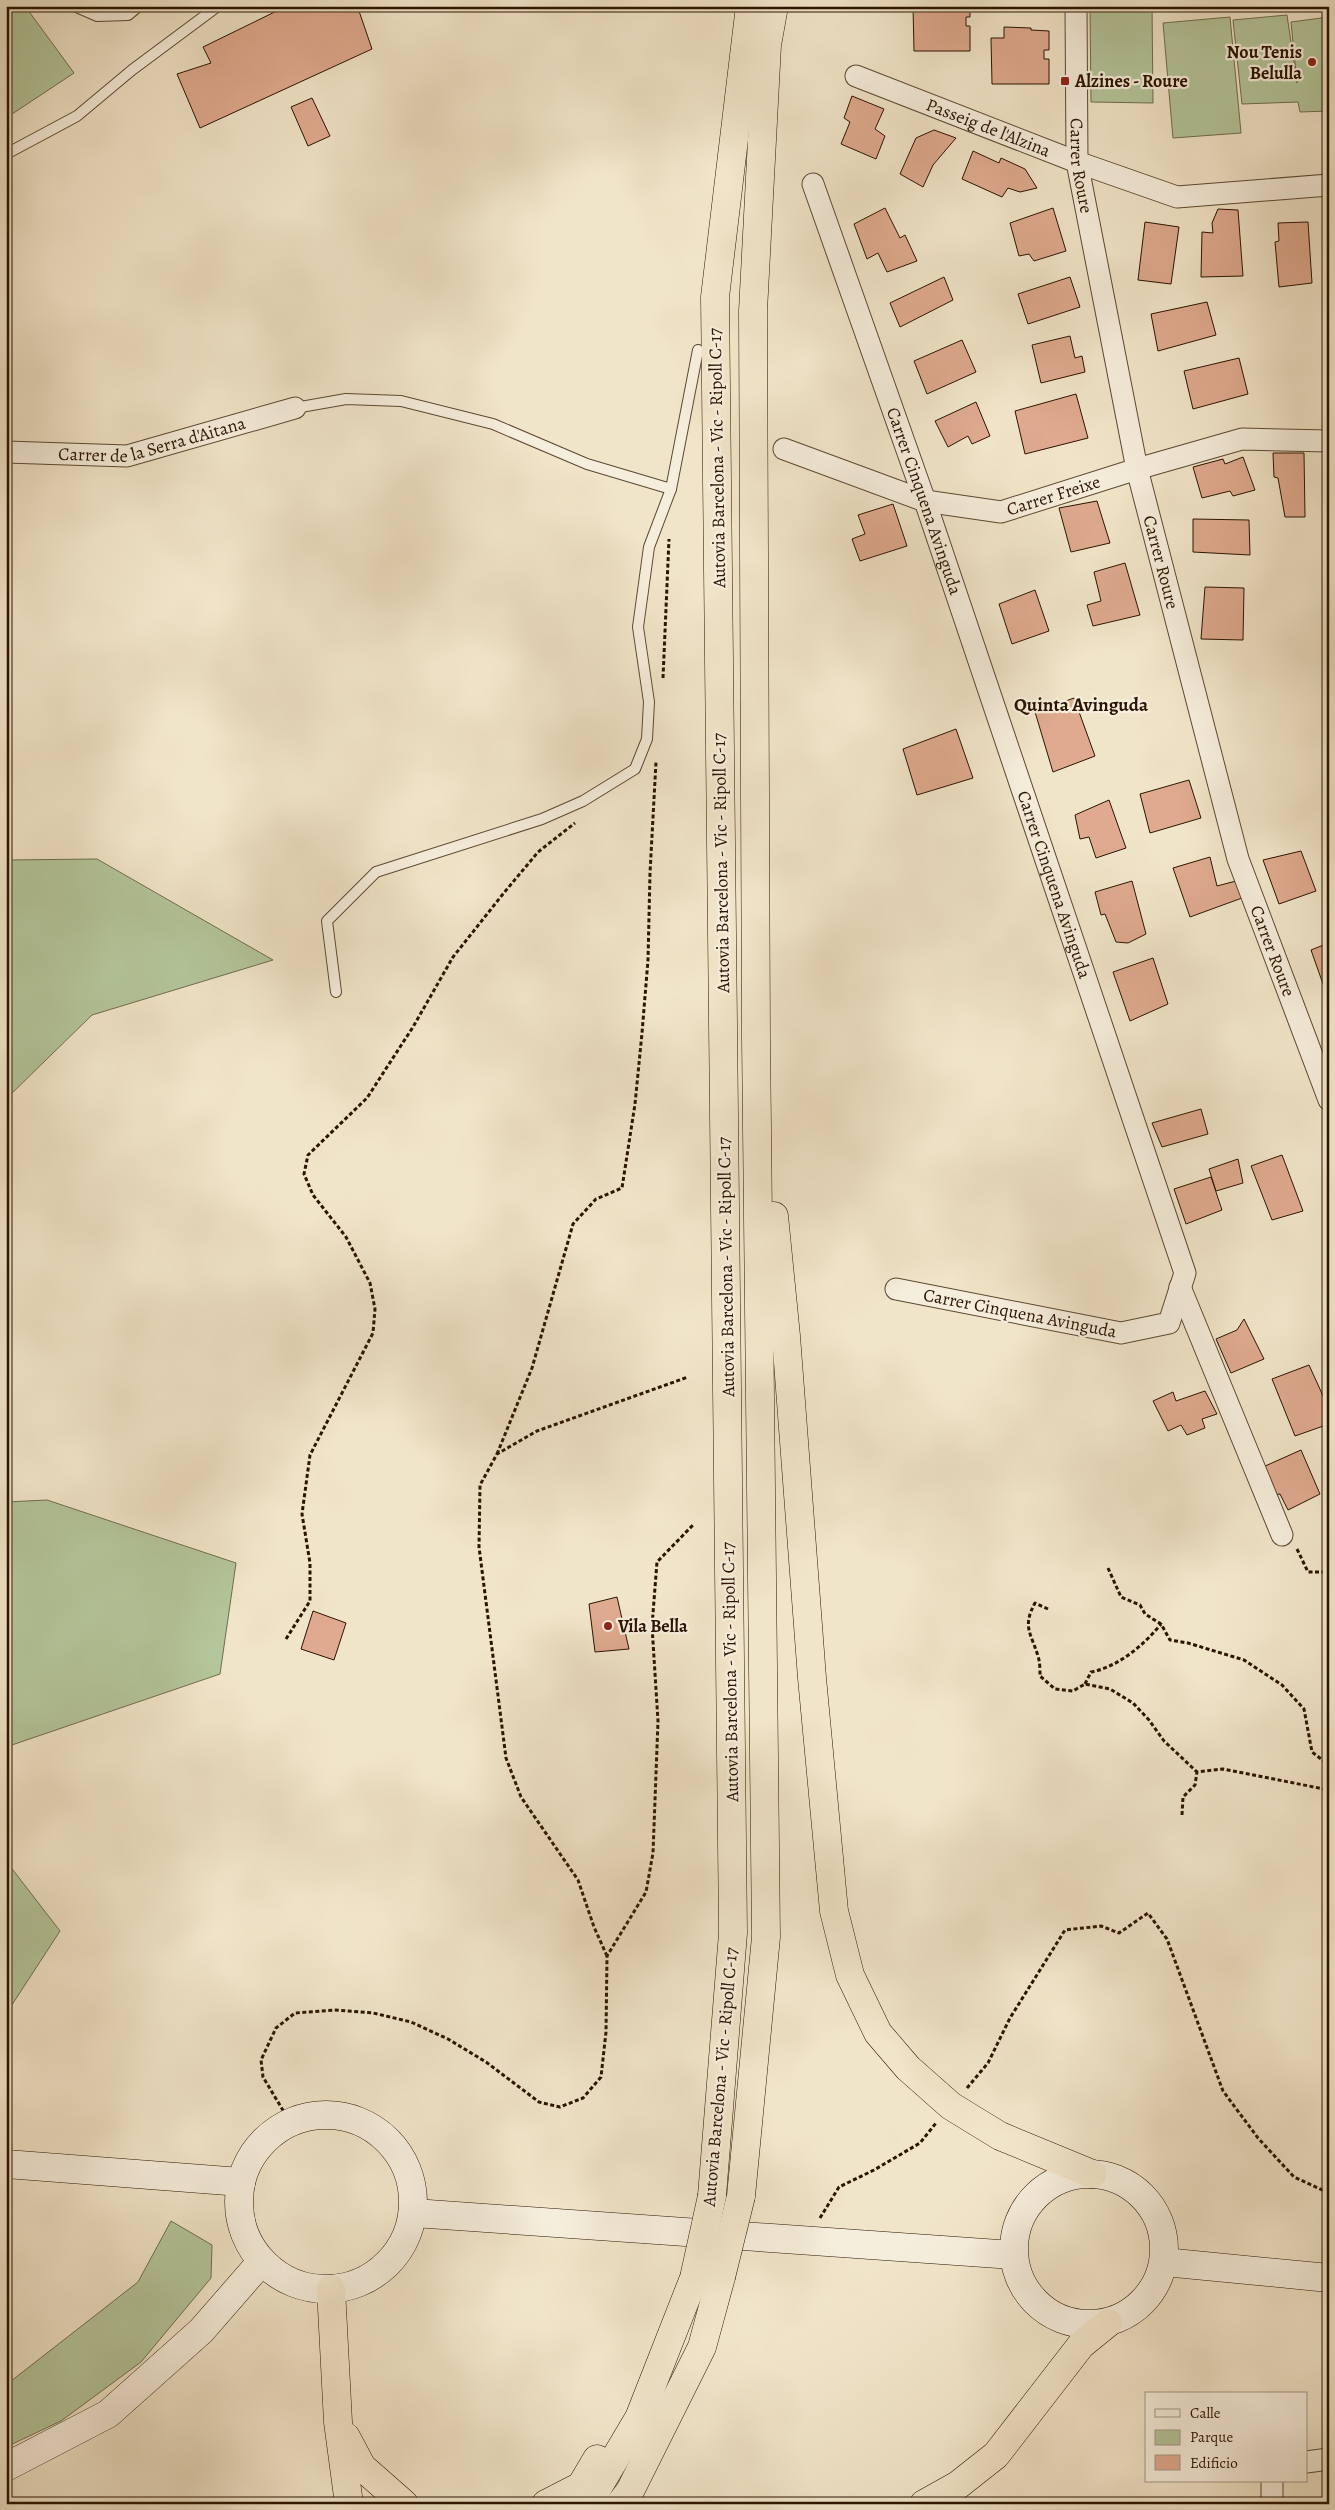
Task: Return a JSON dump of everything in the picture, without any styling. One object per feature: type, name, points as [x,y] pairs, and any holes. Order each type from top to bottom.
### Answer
[{"type":"highway","name":"Autovia Barcelona - Vic - Ripoll C-17","points":[[578,2498],[670,2335],[694,2278],[712,2196],[733,1933],[715,297],[750,6]]},
{"type":"highway","name":"Autovia Barcelona - Vic - Ripoll C-17","points":[[620,2504],[630,2491],[702,2347],[721,2277],[741,2196],[766,1937],[756,1038],[753,312],[766,45],[774,6]]},
{"type":"highway","points":[[756,1038],[786,1336],[812,1678],[834,1910],[850,1975],[878,2033],[908,2068],[951,2106],[1000,2136],[1092,2174]]},
{"type":"highway","points":[[331,2289],[338,2422],[349,2504]]},
{"type":"highway","points":[[924,2504],[958,2485],[996,2455],[1081,2346],[1108,2323]]},
{"type":"highway","points":[[338,2422],[362,2467],[404,2504]]},
{"type":"highway","points":[[546,2504],[578,2498]]},
{"type":"street","name":"Carrer Roure","points":[[1076,6],[1077,162],[1137,469],[1238,859],[1329,1100]]},
{"type":"street","name":"Passeig de l'Alzina","points":[[856,76],[1077,162],[1178,197],[1329,185]]},
{"type":"street","name":"Carrer Cinquena Avinguda","points":[[813,184],[925,501],[1185,1273],[1169,1323],[1121,1333],[896,1289]]},
{"type":"street","name":"Carrer de la Serra d'Aitana","points":[[6,452],[127,456],[294,408]]},
{"type":"street","name":"Carrer Freixe","points":[[784,448],[925,501],[1001,512],[1137,469],[1242,439],[1329,441]]},
{"type":"street","points":[[1180,1287],[1282,1535]]},
{"type":"street","points":[[326,2114],[345,2116],[363,2122],[379,2132],[393,2144],[403,2159],[411,2177],[414,2213],[402,2246],[392,2260],[364,2281],[348,2287],[331,2289],[318,2289],[293,2283],[271,2270],[262,2261],[244,2232],[238,2199],[241,2182],[248,2163],[259,2146],[273,2132],[290,2122],[308,2116],[326,2114]]},
{"type":"street","points":[[6,2164],[241,2182]]},
{"type":"street","points":[[1092,2174],[1123,2182],[1148,2201],[1162,2230],[1164,2262],[1154,2289],[1134,2310],[1108,2323],[1079,2324],[1054,2317],[1034,2301],[1019,2280],[1013,2255],[1017,2224],[1034,2197],[1061,2179],[1092,2174]]},
{"type":"street","points":[[414,2213],[1013,2255]]},
{"type":"street","points":[[6,2466],[108,2414],[201,2331],[262,2261]]},
{"type":"street","points":[[1164,2262],[1329,2278]]},
{"type":"street","points":[[1308,2462],[1329,2459]]},
{"type":"street","points":[[1272,2482],[1272,2504]]},
{"type":"lane","points":[[74,6],[97,16],[105,16],[128,15],[139,6]]},
{"type":"lane","points":[[6,154],[77,116],[132,70],[218,6]]},
{"type":"lane","points":[[336,992],[327,921],[376,872],[542,819],[583,801],[635,768],[647,739],[649,702],[638,628],[649,547],[671,489],[698,350]]},
{"type":"lane","points":[[294,408],[346,399],[402,401],[493,424],[587,464],[671,489]]},
{"type":"path","points":[[662,687],[669,536]]},
{"type":"path","points":[[290,2122],[263,2077],[261,2060],[276,2028],[296,2013],[334,2010],[373,2013],[411,2022],[448,2038],[486,2062],[539,2102],[560,2107],[583,2098],[601,2077],[607,2014],[607,1956],[594,1927],[578,1880],[522,1797],[506,1758],[479,1547],[480,1485],[497,1454],[532,1368],[573,1224],[596,1200],[622,1188],[635,1104],[648,960],[650,873],[657,753]]},
{"type":"path","points":[[286,1639],[310,1601],[310,1563],[302,1514],[310,1455],[373,1333],[375,1309],[370,1283],[346,1237],[313,1195],[304,1174],[308,1155],[367,1098],[413,1027],[453,957],[503,894],[538,852],[580,818]]},
{"type":"path","points":[[497,1454],[537,1431],[688,1377]]},
{"type":"path","points":[[607,1956],[646,1892],[653,1853],[658,1721],[652,1626],[657,1562],[693,1525]]},
{"type":"path","points":[[1282,1535],[1297,1548],[1308,1572],[1329,1572]]},
{"type":"path","points":[[1108,1568],[1121,1597],[1140,1605],[1145,1614],[1161,1624],[1170,1640],[1188,1643],[1244,1660],[1282,1685],[1304,1709],[1312,1752],[1329,1765]]},
{"type":"path","points":[[1048,1609],[1035,1603],[1027,1622],[1030,1641],[1038,1656],[1040,1676],[1055,1688],[1073,1691],[1086,1684],[1091,1672],[1101,1670],[1147,1642],[1161,1624]]},
{"type":"path","points":[[1086,1684],[1110,1689],[1133,1703],[1149,1720],[1164,1742],[1197,1772],[1223,1769],[1329,1790]]},
{"type":"path","points":[[1182,1815],[1183,1797],[1195,1785],[1197,1772]]},
{"type":"path","points":[[1101,1926],[1120,1933],[1148,1913],[1167,1939],[1223,2091],[1258,2138],[1294,2176],[1329,2193]]},
{"type":"green space","points":[[6,6],[25,6],[74,73],[6,118]]},
{"type":"green space","points":[[1090,6],[1152,6],[1153,103],[1091,102]]},
{"type":"green space","points":[[1287,15],[1297,83],[1291,22],[1329,17],[1329,111],[1300,112],[1298,102],[1242,104],[1233,20]]},
{"type":"green space","points":[[1230,17],[1241,133],[1173,138],[1163,23]]},
{"type":"green space","points":[[97,859],[273,960],[92,1015],[6,1099],[6,860]]},
{"type":"green space","points":[[47,1500],[236,1563],[220,1674],[6,1747],[6,1502]]},
{"type":"green space","points":[[6,1861],[60,1931],[6,2014]]},
{"type":"green space","points":[[171,2221],[212,2245],[211,2278],[141,2362],[61,2421],[6,2447],[6,2385],[138,2282]]},
{"type":"building","points":[[287,6],[368,6],[359,11],[372,49],[200,128],[177,74],[211,63],[203,47]]},
{"type":"building","points":[[913,6],[970,6],[970,17],[966,17],[966,26],[970,26],[970,51],[914,51]]},
{"type":"building","points":[[1004,27],[1049,31],[1049,50],[1044,50],[1044,59],[1049,59],[1049,84],[992,84],[991,38],[1004,38]]},
{"type":"building","points":[[852,96],[884,109],[875,129],[885,136],[876,159],[841,144],[850,122],[844,118]]},
{"type":"building","points":[[312,98],[330,136],[308,146],[291,107]]},
{"type":"building","points":[[934,130],[956,138],[933,165],[923,187],[900,174],[916,138]]},
{"type":"building","points":[[973,151],[999,163],[1001,158],[1025,169],[1037,188],[1020,192],[1008,188],[1002,197],[962,179]]},
{"type":"building","points":[[885,208],[900,238],[905,235],[917,261],[887,272],[878,253],[867,259],[854,224]]},
{"type":"building","points":[[1053,208],[1066,251],[1034,261],[1029,254],[1019,256],[1010,223]]},
{"type":"building","points":[[1218,209],[1238,210],[1243,276],[1201,277],[1202,232],[1213,233],[1212,223]]},
{"type":"building","points":[[1145,222],[1179,227],[1171,284],[1138,280]]},
{"type":"building","points":[[1308,222],[1312,283],[1279,287],[1275,242],[1279,241],[1278,223]]},
{"type":"building","points":[[944,277],[953,300],[900,327],[890,303]]},
{"type":"building","points":[[1070,277],[1080,307],[1028,324],[1018,294]]},
{"type":"building","points":[[1207,302],[1216,335],[1158,351],[1151,314]]},
{"type":"building","points":[[1070,336],[1075,358],[1082,356],[1085,372],[1041,383],[1032,345]]},
{"type":"building","points":[[962,340],[976,372],[927,394],[914,361]]},
{"type":"building","points":[[1239,358],[1248,394],[1193,409],[1184,371]]},
{"type":"building","points":[[1076,394],[1088,438],[1025,454],[1015,411]]},
{"type":"building","points":[[976,402],[990,436],[972,444],[968,436],[948,447],[935,421]]},
{"type":"building","points":[[1273,453],[1304,453],[1305,517],[1285,517],[1278,478],[1274,477]]},
{"type":"building","points":[[1243,457],[1255,490],[1233,496],[1230,491],[1202,498],[1193,467],[1223,459],[1225,464]]},
{"type":"building","points":[[1097,501],[1110,543],[1071,552],[1059,508]]},
{"type":"building","points":[[893,504],[907,546],[860,561],[852,539],[865,534],[858,515]]},
{"type":"building","points":[[1193,519],[1249,520],[1250,555],[1193,552]]},
{"type":"building","points":[[1125,563],[1140,615],[1093,626],[1087,605],[1101,601],[1094,572]]},
{"type":"building","points":[[1205,587],[1244,588],[1243,640],[1201,639]]},
{"type":"building","points":[[1035,590],[1049,631],[1012,644],[999,604]]},
{"type":"building","points":[[1074,698],[1095,756],[1053,772],[1035,712]]},
{"type":"building","points":[[956,729],[973,778],[917,795],[903,749]]},
{"type":"building","points":[[1189,780],[1201,818],[1150,833],[1140,794]]},
{"type":"building","points":[[1109,800],[1126,848],[1096,858],[1089,837],[1080,839],[1075,815]]},
{"type":"building","points":[[1301,851],[1316,891],[1279,904],[1263,860]]},
{"type":"building","points":[[1210,857],[1217,886],[1236,881],[1242,898],[1190,917],[1173,868]]},
{"type":"building","points":[[1132,881],[1146,934],[1128,943],[1116,942],[1105,914],[1101,915],[1095,892]]},
{"type":"building","points":[[1326,944],[1329,951],[1329,1001],[1311,950]]},
{"type":"building","points":[[1153,958],[1168,1004],[1130,1021],[1113,972]]},
{"type":"building","points":[[1201,1109],[1208,1134],[1162,1147],[1152,1123]]},
{"type":"building","points":[[1282,1155],[1303,1211],[1272,1220],[1251,1166]]},
{"type":"building","points":[[1238,1159],[1243,1183],[1216,1191],[1209,1169]]},
{"type":"building","points":[[1211,1177],[1222,1210],[1186,1224],[1174,1189]]},
{"type":"building","points":[[1244,1319],[1264,1359],[1231,1373],[1216,1339],[1237,1330]]},
{"type":"building","points":[[1309,1365],[1329,1409],[1329,1424],[1295,1436],[1272,1379]]},
{"type":"building","points":[[1205,1391],[1217,1414],[1202,1419],[1205,1428],[1187,1435],[1181,1425],[1168,1431],[1153,1401],[1173,1392],[1176,1401]]},
{"type":"building","points":[[1301,1450],[1320,1494],[1288,1510],[1280,1494],[1274,1495],[1263,1467]]},
{"type":"building","name":"Vila Bella","points":[[617,1597],[629,1649],[595,1652],[589,1604]]},
{"type":"building","points":[[313,1611],[346,1623],[334,1660],[301,1649]]},
{"type":"place","name":"Nou Tenis Belulla","points":[[1312,62]]},
{"type":"place","name":"Alzines - Roure","points":[[1065,81]]},
{"type":"place","name":"Vila Bella","points":[[608,1626]]},
{"type":"district","name":"Quinta Avinguda","points":[[1081,705]]}]
